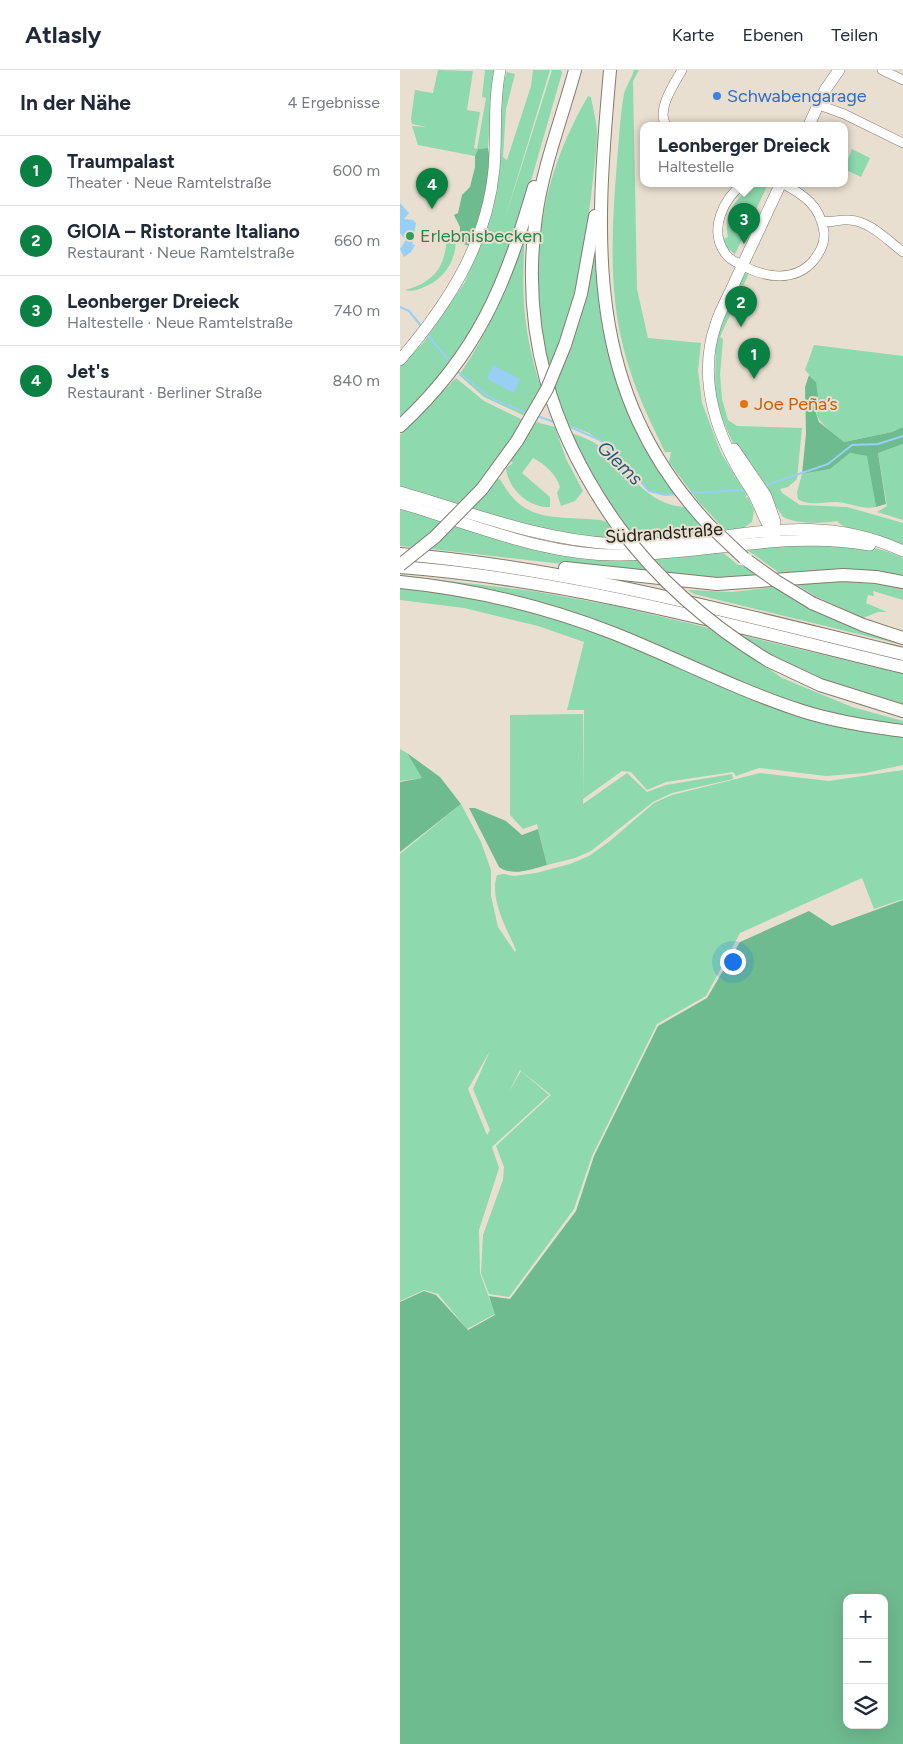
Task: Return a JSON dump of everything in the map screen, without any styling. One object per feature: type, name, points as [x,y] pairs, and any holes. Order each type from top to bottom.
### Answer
[{"type":"highway","points":[[575,70],[557,129],[536,216],[531,282],[537,346],[553,406],[569,445],[593,490],[618,526],[656,571],[691,605],[743,645],[769,661],[820,686],[903,711]]},
{"type":"highway","points":[[400,566],[435,537],[482,489],[517,441],[547,389],[565,345],[581,294],[600,186],[610,70]]},
{"type":"highway","points":[[400,426],[445,380],[469,348],[486,320],[506,275],[542,164],[557,129]]},
{"type":"highway","points":[[600,186],[602,268],[610,336],[616,362],[634,413],[663,467],[705,522],[746,559],[776,581],[812,602],[863,625],[903,638]]},
{"type":"highway","points":[[400,554],[547,572],[639,590],[903,654]]},
{"type":"highway","points":[[490,564],[518,562],[717,584],[842,575],[876,577],[903,582]]},
{"type":"highway","points":[[400,566],[526,582],[631,602],[903,667]]},
{"type":"highway","points":[[400,582],[478,594],[544,610],[612,633],[744,690],[802,711],[903,731]]},
{"type":"main road","points":[[400,360],[431,323],[456,285],[476,246],[488,208],[494,168],[496,86],[500,70]]},
{"type":"main road","points":[[826,90],[825,82],[830,70]]},
{"type":"main road","points":[[810,122],[838,70]]},
{"type":"main road","points":[[779,187],[716,323],[710,350],[708,380],[717,424],[726,441],[732,461],[751,481],[774,514],[791,524],[872,538],[902,551]]},
{"type":"main road","name":"Südrandstraße","points":[[400,492],[523,530],[588,542],[644,544],[772,530],[810,528]]},
{"type":"main road","points":[[761,497],[768,526],[788,540]]},
{"type":"main road","points":[[748,533],[757,518],[761,497]]},
{"type":"main road","name":"Südrandstraße","points":[[400,503],[519,542],[590,554],[640,555],[788,540],[832,540],[902,551]]},
{"type":"main road","points":[[756,543],[763,541],[772,530],[775,525],[774,514]]},
{"type":"street","points":[[664,122],[662,119],[663,110],[682,70]]},
{"type":"street","points":[[882,70],[903,80]]},
{"type":"street","points":[[819,105],[903,143]]},
{"type":"street","points":[[740,187],[731,195],[721,212],[718,222],[719,240],[725,254],[742,266],[773,277],[802,271],[810,265],[823,246],[822,221],[812,202],[788,187]]},
{"type":"street","points":[[822,221],[831,223],[844,220],[858,221],[872,227],[903,252]]},
{"type":"green space","points":[[438,70],[473,71],[467,110],[480,112],[474,148],[477,149],[486,98],[482,97],[485,70],[494,70],[488,148],[478,149],[475,156],[418,145],[412,126],[427,127],[412,124],[415,90],[433,93]]},
{"type":"green space","points":[[533,70],[550,70],[504,222],[552,70],[561,70],[562,73],[514,240],[488,307],[466,346],[400,421],[400,366],[423,343],[465,282],[488,222],[501,88],[507,72],[515,74],[506,109],[503,157],[507,160],[531,86]]},
{"type":"green space","points":[[634,70],[639,70],[633,81],[637,289],[648,338],[701,343],[698,370],[702,403],[721,453],[747,495],[745,498],[748,497],[754,510],[752,522],[742,529],[726,531],[698,501],[669,462],[671,452],[665,452],[653,427],[637,389],[624,350],[615,304],[613,233],[615,185],[624,94]]},
{"type":"green space","points":[[588,96],[591,97],[597,134],[587,227],[569,314],[549,370],[539,298],[538,263],[541,229],[547,196],[557,163]]},
{"type":"green space","points":[[488,148],[491,168],[484,204],[470,246],[460,243],[460,227],[454,215],[458,213],[462,195],[470,187],[478,149]]},
{"type":"green space","points":[[852,149],[870,158],[861,177],[848,171],[848,159]]},
{"type":"green space","points":[[745,187],[767,187],[735,254],[726,247],[723,239],[728,237],[727,224],[731,208],[743,194],[740,189]]},
{"type":"green space","points":[[455,229],[454,256],[446,271],[433,283],[415,290],[405,290],[416,287],[432,277],[437,271],[444,255],[447,234]]},
{"type":"green space","points":[[596,231],[600,314],[612,367],[659,470],[675,494],[665,495],[649,491],[607,446],[589,433],[568,425],[553,388],[571,348]]},
{"type":"green space","points":[[525,236],[523,276],[525,313],[530,349],[541,388],[525,416],[484,397],[459,375],[489,325]]},
{"type":"green space","points":[[746,273],[749,273],[720,337],[723,339],[720,375],[722,399],[728,420],[737,426],[802,428],[797,479],[788,487],[780,489],[782,493],[800,505],[847,507],[903,523],[903,545],[858,532],[837,521],[803,522],[783,517],[734,445],[722,419],[715,393],[716,338],[741,278]]},
{"type":"green space","points":[[814,345],[903,356],[903,427],[892,432],[844,442],[828,429],[818,418],[816,411],[816,382],[805,370]]},
{"type":"green space","points":[[809,375],[816,382],[818,397],[813,404],[819,422],[844,442],[892,432],[903,427],[903,444],[878,453],[886,504],[876,507],[867,456],[850,453],[830,469],[802,474],[806,434],[805,387]]},
{"type":"green space","points":[[456,378],[484,401],[523,420],[493,468],[458,507],[400,489],[400,435]]},
{"type":"green space","points":[[536,422],[555,427],[566,459],[583,491],[575,501],[561,506],[557,493],[560,487],[556,478],[546,466],[533,458],[522,473],[550,497],[550,507],[527,501],[515,490],[511,483],[506,468],[513,463],[510,460]]},
{"type":"green space","points":[[571,433],[586,438],[599,446],[648,493],[671,505],[685,507],[709,534],[638,540],[623,523],[590,474]]},
{"type":"green space","points":[[903,444],[903,520],[877,512],[887,506],[878,453]]},
{"type":"green space","points":[[850,453],[868,456],[876,507],[866,508],[837,502],[807,503],[798,499],[797,492],[802,474],[830,469]]},
{"type":"green space","points":[[500,479],[510,494],[530,511],[555,517],[607,522],[621,541],[568,536],[471,510],[496,480]]},
{"type":"green space","points":[[400,506],[445,519],[413,547],[400,546]]},
{"type":"green space","points":[[457,524],[504,539],[635,557],[650,574],[431,549]]},
{"type":"green space","points":[[766,544],[854,545],[887,552],[903,558],[903,579],[784,576],[743,547]]},
{"type":"green space","points":[[721,551],[738,565],[745,565],[754,573],[753,575],[727,579],[671,576],[653,557]]},
{"type":"green space","points":[[400,575],[533,591],[616,606],[709,628],[782,678],[852,707],[903,721],[903,727],[845,718],[759,692],[620,631],[400,578]]},
{"type":"green space","points":[[844,581],[903,587],[903,600],[873,591],[874,596],[868,595],[866,603],[887,612],[878,612],[863,618],[815,596],[796,584]]},
{"type":"green space","points":[[400,586],[497,602],[590,629],[741,693],[903,734],[903,765],[865,773],[826,776],[759,768],[736,776],[733,772],[666,782],[647,790],[631,772],[622,771],[583,799],[584,710],[567,710],[584,642],[538,626],[464,608],[400,600]]},
{"type":"green space","points":[[774,587],[808,607],[903,643],[903,645],[694,594],[688,590],[732,592]]},
{"type":"green space","points":[[740,635],[903,674],[903,706],[821,680],[773,656]]},
{"type":"green space","points":[[583,714],[583,804],[627,773],[647,792],[666,785],[732,774],[733,779],[672,793],[653,802],[591,851],[575,858],[547,865],[537,824],[523,829],[510,815],[510,715]]},
{"type":"green space","points":[[400,749],[407,753],[422,778],[400,781]]},
{"type":"green space","points":[[407,753],[440,777],[461,804],[400,852],[400,782],[422,778]]},
{"type":"green space","points":[[903,770],[903,899],[874,909],[862,878],[740,933],[706,996],[657,1024],[592,1156],[574,1209],[509,1297],[489,1294],[481,1273],[483,1235],[503,1180],[504,1167],[496,1146],[551,1095],[520,1070],[509,1092],[521,1071],[549,1095],[492,1147],[499,1168],[479,1230],[480,1273],[495,1314],[467,1329],[438,1294],[424,1290],[400,1301],[400,854],[461,804],[481,842],[491,870],[491,896],[498,927],[515,952],[516,950],[497,904],[495,884],[497,875],[514,876],[536,873],[570,864],[589,856],[610,841],[654,803],[672,795],[760,773],[829,781]],"holes":[[[490,1051],[473,1089],[490,1130],[487,1135],[468,1089]]]},
{"type":"green space","points":[[469,808],[475,808],[506,821],[522,835],[538,829],[547,865],[516,872],[499,867]]},
{"type":"green space","points":[[903,900],[903,1744],[400,1744],[400,1302],[424,1291],[436,1295],[468,1330],[495,1315],[489,1296],[510,1299],[576,1211],[594,1156],[658,1026],[707,998],[740,942],[809,911],[832,926]]},
{"type":"water","name":"Erlebnisbecken","points":[[400,203],[409,213],[404,219],[413,220],[416,223],[412,244],[415,245],[411,252],[404,257],[400,249],[406,240],[400,233]]},
{"type":"water","points":[[493,365],[520,379],[514,393],[487,379]]},
{"type":"waterway","name":"Glems","points":[[400,307],[409,311],[422,327]]},
{"type":"waterway","name":"Glems","points":[[426,333],[450,362]]},
{"type":"waterway","name":"Glems","points":[[458,372],[492,399],[528,413]]},
{"type":"waterway","name":"Glems","points":[[537,416],[554,422]]},
{"type":"waterway","name":"Glems","points":[[568,426],[600,440],[649,491],[665,495],[678,494]]},
{"type":"waterway","name":"Glems","points":[[764,486],[828,464],[852,445],[878,444],[903,436]]},
{"type":"waterway","name":"Glems","points":[[690,493],[745,490]]},
{"type":"place","name":"Schwabengarage","points":[[717,96]]},
{"type":"place","name":"Jet's","points":[[432,209]]},
{"type":"place","name":"Erlebnisbecken","points":[[410,236]]},
{"type":"place","name":"Leonberger Dreieck","points":[[744,244]]},
{"type":"place","name":"GIOIA – Ristorante Italiano","points":[[741,327]]},
{"type":"place","name":"Traumpalast","points":[[754,379]]},
{"type":"place","name":"Joe Peña’s","points":[[744,404]]}]
